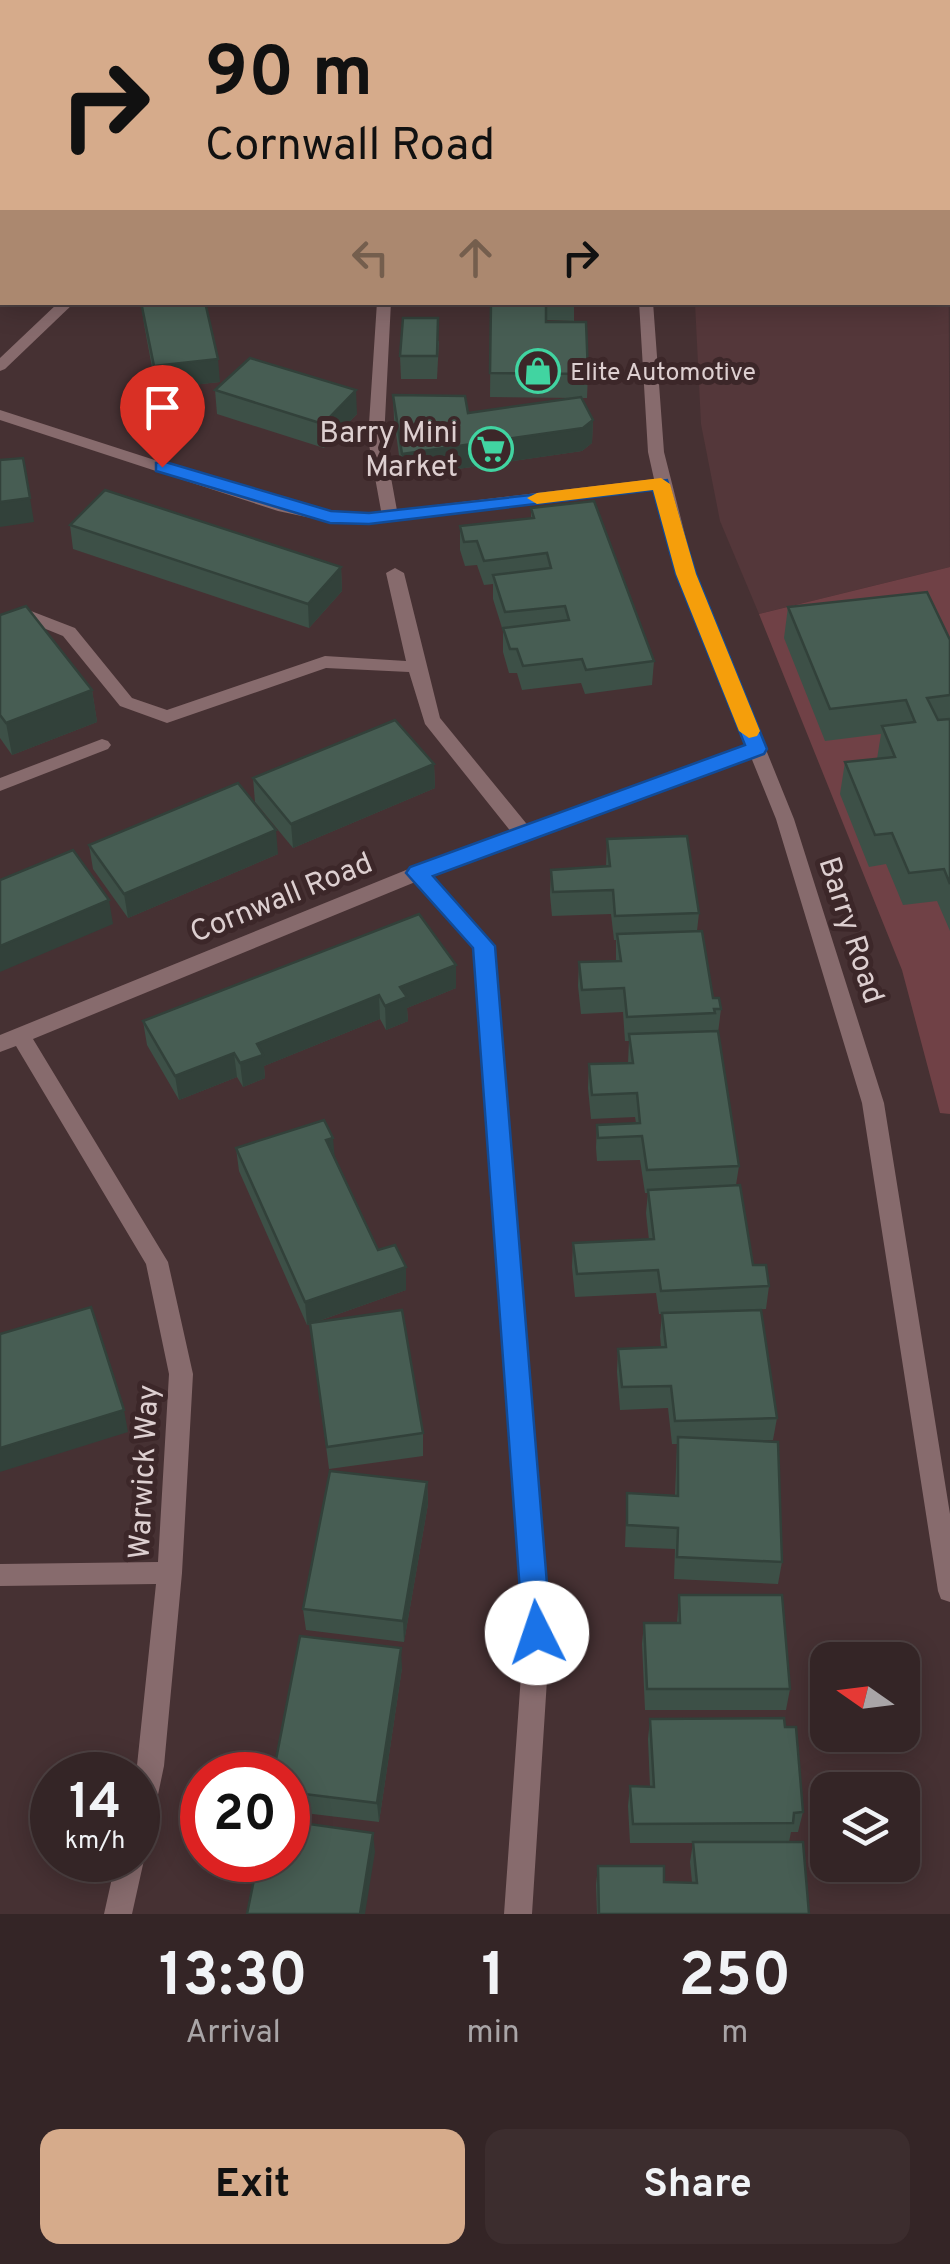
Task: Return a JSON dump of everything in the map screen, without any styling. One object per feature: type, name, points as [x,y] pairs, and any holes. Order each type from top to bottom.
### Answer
[{"type":"street","points":[[0,366],[65,305]]},
{"type":"street","points":[[384,305],[376,439],[390,516]]},
{"type":"street","name":"Barry Road","points":[[646,305],[661,484],[686,574],[785,819],[873,1103],[950,1592]]},
{"type":"street","points":[[0,415],[284,506],[330,517],[390,516],[661,484]]},
{"type":"street","points":[[395,573],[432,720],[523,834]]},
{"type":"street","points":[[0,629],[31,617],[69,632],[126,702],[166,717],[324,662],[416,667]]},
{"type":"street","points":[[0,785],[102,745]]},
{"type":"street","name":"Cornwall Road","points":[[11,1040],[418,873],[756,749]]},
{"type":"street","points":[[418,873],[484,946],[537,1633],[518,1914]]},
{"type":"street","name":"Warwick Way","points":[[11,1040],[157,1262],[181,1374],[170,1573],[152,1752]]},
{"type":"street","points":[[0,1575],[170,1573]]},
{"type":"street","points":[[118,1914],[125,1882]]},
{"type":"shaded area","points":[[695,305],[949,305],[950,567],[759,614],[720,521],[701,424]]},
{"type":"shaded area","points":[[950,567],[950,1114],[940,1113],[902,970],[759,614]]},
{"type":"building","points":[[142,305],[206,305],[218,359],[154,366]]},
{"type":"building","name":"Elite Automotive","points":[[491,305],[546,305],[546,322],[586,322],[588,374],[490,373]]},
{"type":"building","points":[[403,318],[438,318],[437,356],[400,356]]},
{"type":"building","points":[[250,358],[356,390],[323,424],[215,390]]},
{"type":"building","points":[[393,395],[465,396],[468,413],[581,397],[593,420],[583,428],[402,454]]},
{"type":"building","points":[[23,458],[30,498],[0,502],[0,460]]},
{"type":"building","points":[[105,490],[341,567],[308,604],[70,525]]},
{"type":"building","points":[[594,501],[654,661],[586,670],[582,659],[523,666],[517,649],[510,649],[503,628],[569,620],[565,606],[505,612],[493,575],[551,568],[547,553],[484,561],[477,541],[464,542],[460,526],[534,518],[531,508]]},
{"type":"building","points":[[927,592],[950,640],[950,695],[927,698],[938,720],[950,719],[950,884],[944,869],[909,873],[892,833],[875,835],[845,762],[895,757],[882,726],[915,722],[906,700],[830,709],[788,607]]},
{"type":"building","points":[[26,606],[92,690],[6,723],[0,715],[0,615]]},
{"type":"building","points":[[395,720],[434,764],[291,824],[253,778]]},
{"type":"building","points":[[238,783],[276,830],[124,894],[89,845]]},
{"type":"building","points":[[687,836],[699,913],[615,916],[613,890],[553,892],[551,870],[610,866],[607,839]]},
{"type":"building","points":[[73,850],[109,900],[0,946],[0,880]]},
{"type":"building","points":[[419,914],[456,965],[400,987],[407,997],[385,1006],[379,995],[257,1044],[263,1055],[240,1063],[234,1053],[175,1076],[143,1021]]},
{"type":"building","points":[[702,931],[713,998],[719,998],[721,1009],[714,1009],[715,1013],[627,1017],[624,988],[582,990],[579,962],[621,961],[617,934]]},
{"type":"building","points":[[718,1031],[739,1166],[647,1170],[642,1136],[598,1138],[597,1125],[640,1123],[637,1093],[592,1095],[589,1064],[633,1063],[629,1034]]},
{"type":"building","points":[[324,1120],[333,1138],[326,1140],[378,1250],[395,1245],[406,1267],[305,1302],[236,1148]]},
{"type":"building","points":[[740,1185],[753,1265],[766,1265],[769,1286],[661,1291],[658,1270],[577,1274],[573,1243],[654,1239],[648,1190]]},
{"type":"building","points":[[91,1307],[124,1410],[0,1448],[0,1334]]},
{"type":"building","points":[[402,1310],[423,1433],[327,1447],[310,1323]]},
{"type":"building","points":[[761,1310],[777,1418],[675,1421],[671,1386],[622,1387],[618,1349],[666,1347],[662,1313]]},
{"type":"building","points":[[678,1437],[778,1442],[782,1562],[677,1557],[678,1528],[627,1525],[627,1493],[678,1496]]},
{"type":"building","points":[[330,1471],[427,1482],[403,1621],[303,1609]]},
{"type":"building","points":[[679,1595],[782,1595],[790,1689],[647,1689],[644,1623],[680,1623]]},
{"type":"building","points":[[300,1636],[401,1648],[377,1803],[310,1795],[310,1752],[277,1752]]},
{"type":"building","points":[[784,1718],[785,1727],[796,1727],[803,1812],[794,1813],[793,1823],[633,1824],[630,1786],[654,1787],[650,1719]]},
{"type":"building","points":[[310,1824],[373,1833],[360,1914],[247,1914],[254,1882],[310,1882]]},
{"type":"building","points":[[693,1842],[803,1842],[809,1914],[599,1914],[598,1866],[664,1866],[664,1882],[697,1883]]},
{"type":"slow traffic","points":[[537,498],[661,484],[686,574],[749,731]]},
{"type":"place","name":"Elite Automotive","points":[[538,371]]},
{"type":"place","name":"Barry Mini Market","points":[[491,449]]},
{"type":"route","points":[[162,467],[330,517],[369,518],[661,484],[686,574],[756,749],[651,784],[418,873],[484,946],[537,1633]]}]
